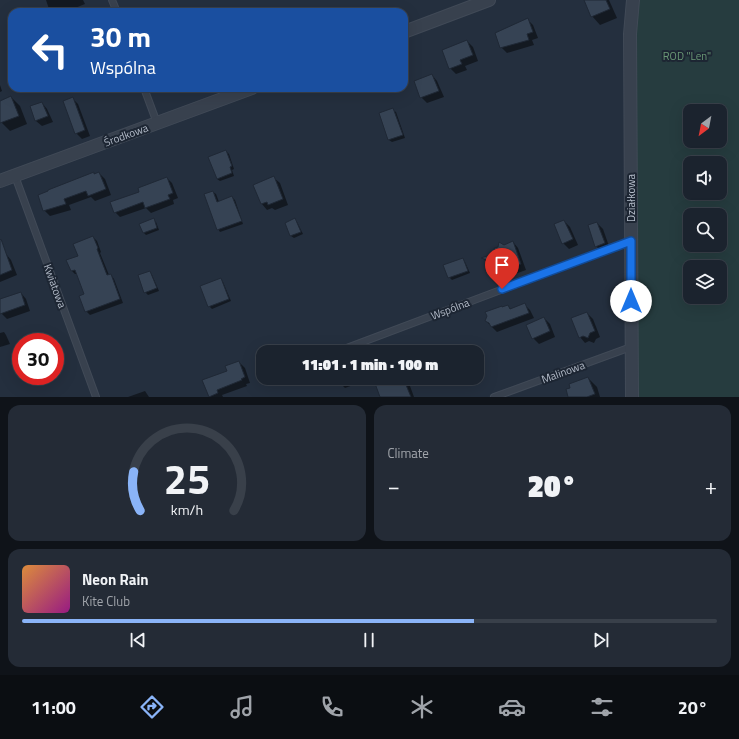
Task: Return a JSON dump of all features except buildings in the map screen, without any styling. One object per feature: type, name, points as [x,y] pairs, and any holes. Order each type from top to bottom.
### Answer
[{"type":"street","points":[[408,30],[489,0]]},
{"type":"street","name":"Działkowa","points":[[632,397],[630,34],[633,0]]},
{"type":"street","name":"Środkowa","points":[[0,181],[241,92]]},
{"type":"lane","points":[[145,92],[157,123]]},
{"type":"lane","name":"Kwiatowa","points":[[15,176],[96,397]]},
{"type":"lane","name":"Wspólna","points":[[355,345],[631,241]]},
{"type":"lane","name":"Malinowa","points":[[494,397],[632,347]]},
{"type":"green space","name":"ROD \"Len\"","points":[[637,0],[739,0],[739,397],[637,397],[635,17]]},
{"type":"route","points":[[502,289],[631,241],[631,301]]}]
